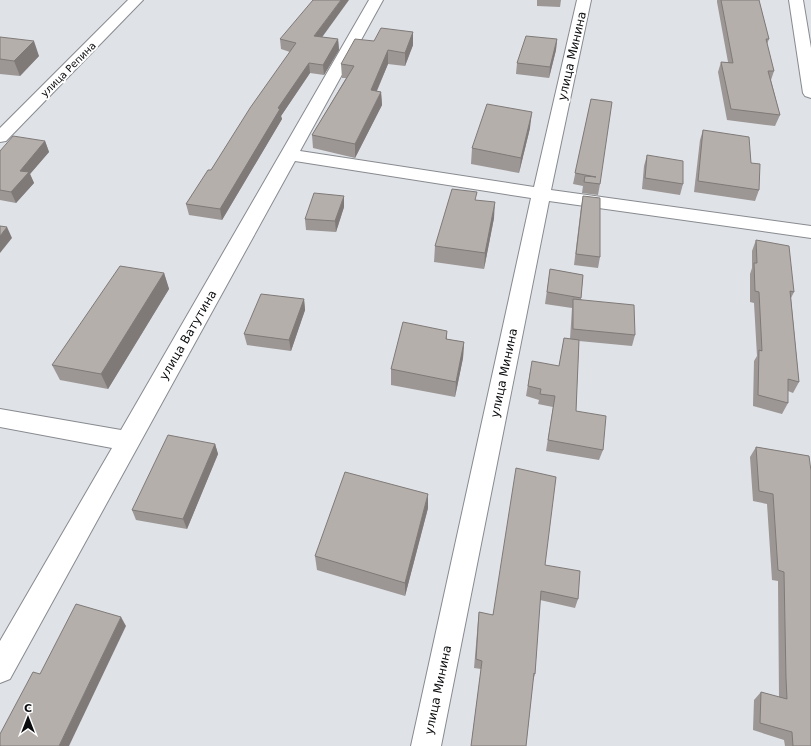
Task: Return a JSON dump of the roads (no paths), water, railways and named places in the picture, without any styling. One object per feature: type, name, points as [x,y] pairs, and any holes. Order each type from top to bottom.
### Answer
[{"type":"street","name":"улица Репина","points":[[0,137],[136,0]]},
{"type":"street","name":"улица Ватутина","points":[[0,669],[376,0]]},
{"type":"street","name":"улица Минина","points":[[426,746],[541,194],[584,0]]},
{"type":"street","points":[[796,0],[811,93]]},
{"type":"street","points":[[290,155],[541,194],[811,232]]},
{"type":"street","points":[[0,418],[128,441]]}]
